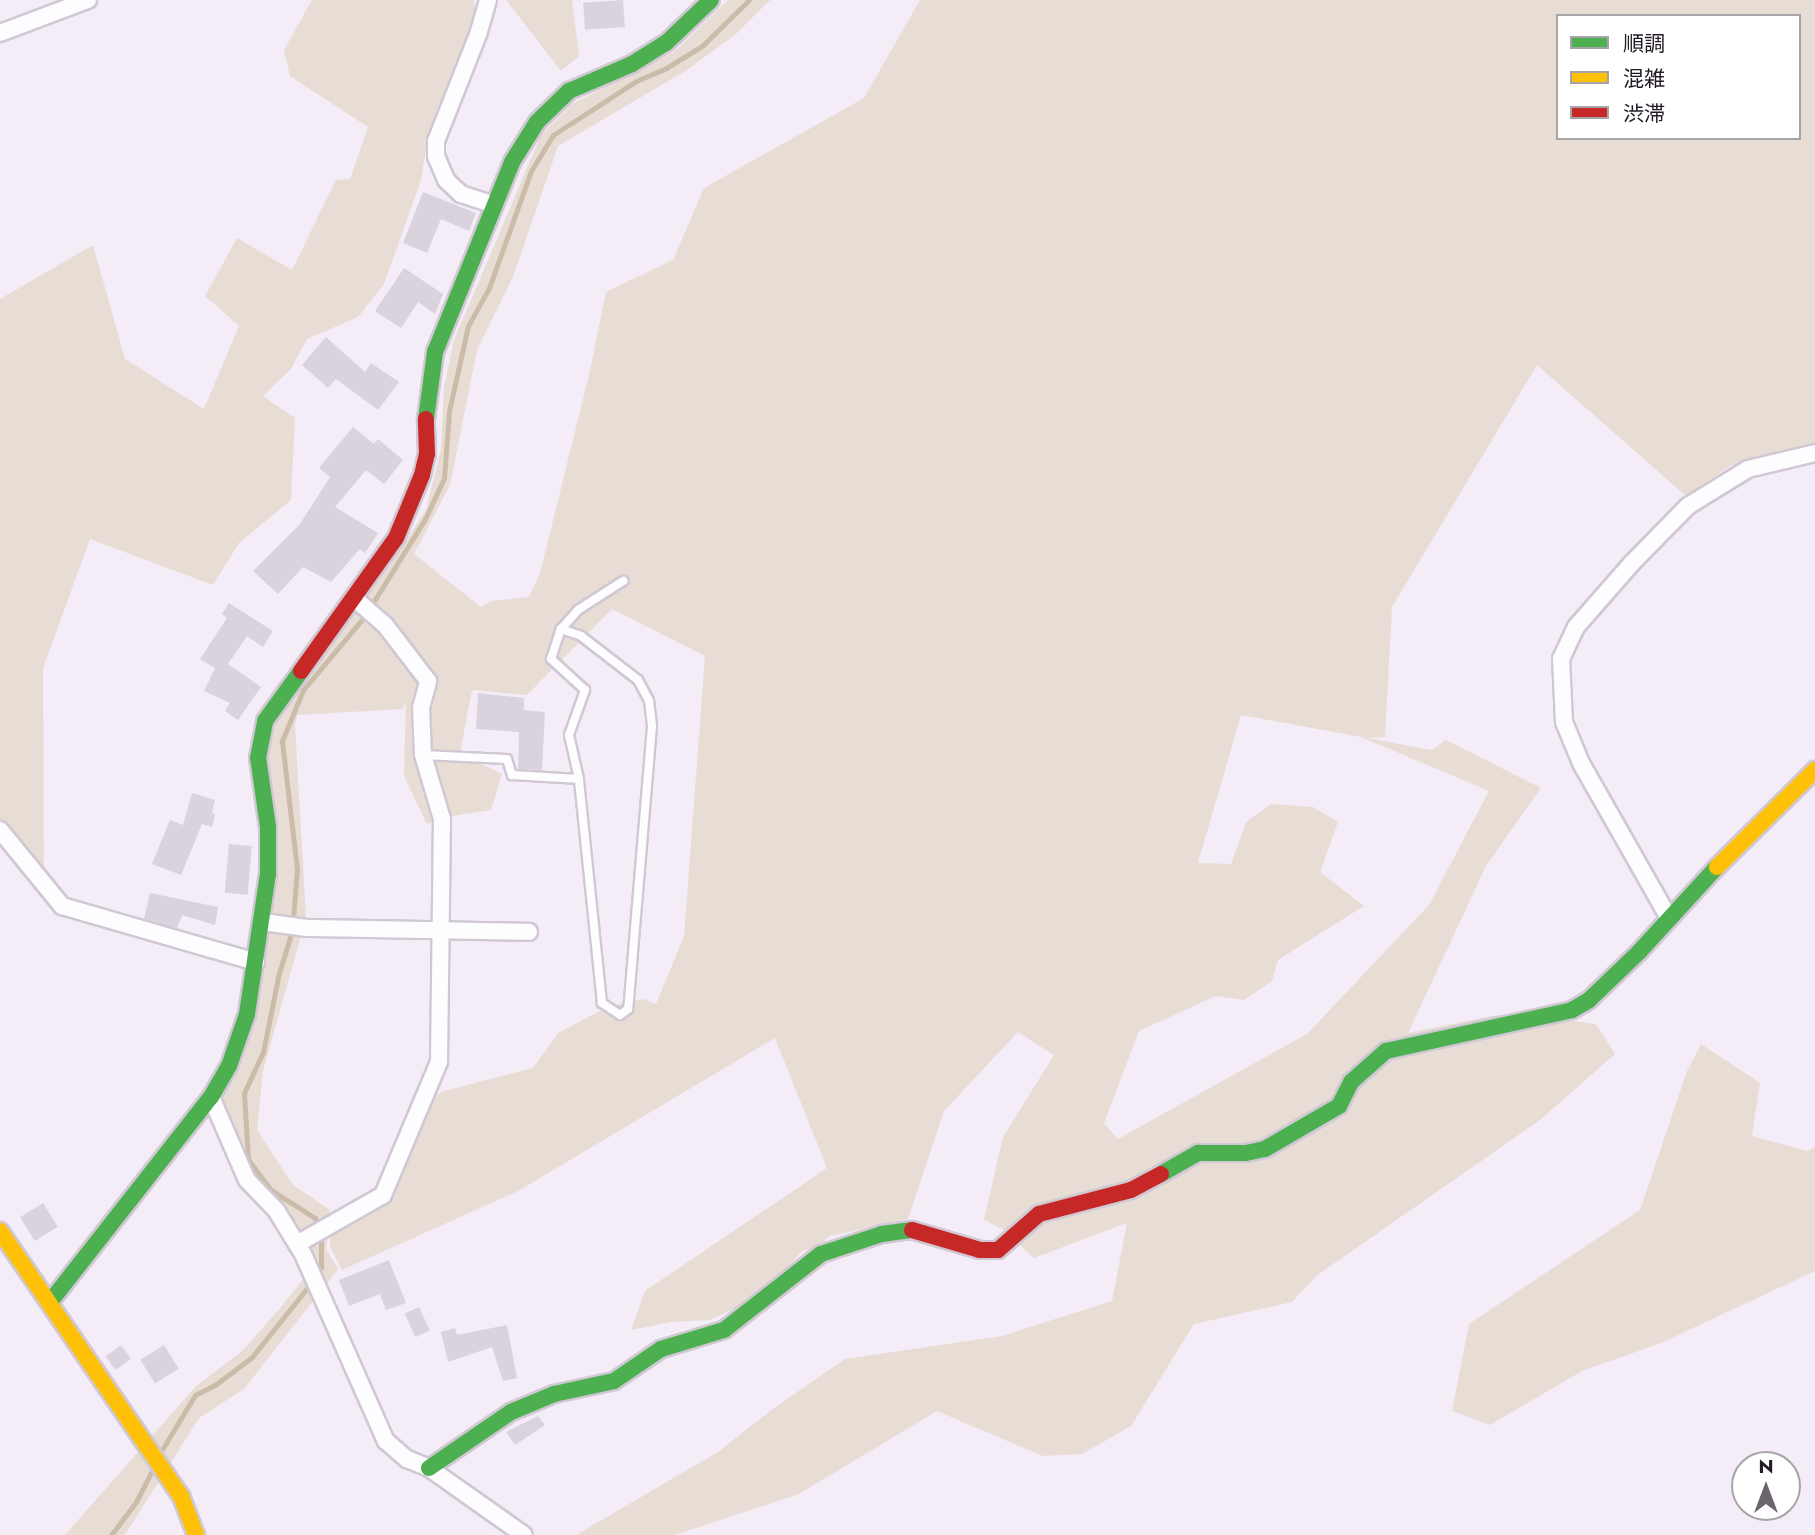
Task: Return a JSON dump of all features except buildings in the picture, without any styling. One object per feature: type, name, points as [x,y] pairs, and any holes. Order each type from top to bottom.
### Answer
[{"type":"street","points":[[0,33],[88,0]]},
{"type":"street","points":[[488,0],[482,23],[436,141],[436,156],[446,180],[461,194],[494,205]]},
{"type":"street","points":[[50,1302],[211,1097],[239,1040],[247,1014],[262,922],[268,827],[258,758],[265,721],[396,538],[422,475],[427,454],[429,377],[435,352],[494,205],[524,140],[537,122],[569,91],[632,64],[666,43],[711,0]]},
{"type":"street","points":[[1669,918],[1581,763],[1564,722],[1562,659],[1576,627],[1688,506],[1748,469],[1815,453]]},
{"type":"street","points":[[297,1244],[383,1195],[439,1062],[442,819],[423,755],[421,708],[428,681],[385,625],[354,598]]},
{"type":"street","points":[[429,1468],[511,1412],[554,1394],[614,1381],[661,1349],[724,1330],[821,1254],[882,1234],[909,1229],[980,1250],[998,1250],[1039,1214],[1131,1190],[1198,1153],[1246,1153],[1265,1149],[1339,1106],[1351,1082],[1386,1051],[1572,1010],[1589,1000],[1629,962],[1815,770]]},
{"type":"street","points":[[0,830],[62,905],[256,962]]},
{"type":"street","points":[[262,922],[307,928],[529,932]]},
{"type":"street","points":[[211,1097],[247,1180],[276,1210],[297,1244],[386,1441],[407,1459],[429,1468],[524,1535]]},
{"type":"street","points":[[0,1231],[181,1496],[196,1535]]},
{"type":"lane","points":[[561,629],[581,636],[638,680],[649,701],[652,726],[628,1009],[620,1015],[602,1003],[579,779],[569,735],[585,690],[551,659],[561,629],[578,610],[623,581]]},
{"type":"lane","points":[[423,755],[507,759],[512,775],[579,779]]},
{"type":"shaded area","points":[[312,0],[474,0],[476,17],[428,137],[421,180],[384,284],[358,317],[307,339],[291,369],[263,396],[295,418],[291,500],[239,543],[213,585],[90,539],[43,668],[44,883],[0,826],[0,299],[93,245],[125,359],[204,409],[239,326],[205,296],[237,238],[292,270],[336,180],[350,179],[368,127],[290,76],[284,50]]},
{"type":"shaded area","points":[[506,0],[572,0],[579,56],[561,71]]},
{"type":"shaded area","points":[[728,0],[770,0],[736,34],[687,70],[558,146],[513,277],[477,350],[450,485],[414,554],[481,607],[491,601],[529,597],[540,573],[589,375],[606,292],[673,260],[704,188],[864,98],[920,0],[1815,0],[1815,443],[1730,466],[1686,496],[1537,365],[1392,607],[1385,737],[1367,738],[1432,750],[1446,740],[1541,788],[1486,866],[1408,1033],[1491,1016],[1526,1014],[1596,1024],[1615,1054],[1540,1120],[1316,1276],[1292,1302],[1194,1324],[1131,1426],[1082,1454],[1043,1456],[937,1411],[799,1494],[675,1535],[576,1535],[718,1452],[774,1408],[845,1359],[1002,1336],[1112,1301],[1127,1223],[1034,1258],[1004,1230],[984,1220],[1003,1137],[1054,1055],[1018,1032],[944,1111],[908,1219],[830,1236],[816,1248],[802,1251],[763,1295],[710,1320],[671,1322],[631,1330],[645,1291],[827,1168],[775,1038],[518,1191],[342,1270],[330,1246],[332,1218],[378,1192],[408,1109],[444,1091],[533,1068],[558,1033],[608,1007],[643,999],[656,1004],[684,936],[705,656],[612,609],[527,695],[472,690],[460,753],[502,774],[491,810],[458,815],[427,824],[404,776],[406,701],[403,709],[297,715],[295,725],[306,918],[263,1071],[257,1130],[293,1185],[330,1210],[326,1249],[338,1269],[244,1389],[199,1418],[125,1535],[65,1535],[196,1386],[242,1351],[304,1278],[310,1256],[249,1175],[221,1102],[254,1016],[270,722],[384,574],[426,510],[441,449],[444,387],[454,340],[541,135],[572,104],[674,52]],"holes":[[[1241,715],[1361,737],[1489,791],[1429,905],[1307,1034],[1118,1139],[1104,1123],[1139,1031],[1216,996],[1244,1000],[1272,981],[1278,960],[1364,906],[1320,872],[1338,822],[1313,807],[1271,804],[1246,822],[1231,864],[1198,863]]]},
{"type":"shaded area","points":[[1701,1044],[1760,1083],[1752,1136],[1807,1151],[1815,1147],[1815,1271],[1661,1343],[1582,1371],[1490,1425],[1452,1411],[1469,1324],[1640,1210],[1687,1071]]},
{"type":"waterway","points":[[316,1274],[321,1267],[321,1235],[315,1218],[271,1190],[248,1159],[244,1093],[263,1052],[279,973],[292,931],[297,869],[282,741],[303,690],[364,617],[425,519],[444,478],[449,411],[468,326],[489,288],[531,171],[553,135],[636,81],[666,68],[702,46],[749,0]]},
{"type":"waterway","points":[[160,1453],[195,1395],[215,1385],[252,1357],[311,1283]]},
{"type":"waterway","points":[[111,1535],[136,1502],[153,1468]]},
{"type":"traffic: fast","points":[[426,419],[435,352],[512,162],[537,122],[569,91],[632,64],[666,43],[711,0]]},
{"type":"traffic: fast","points":[[50,1302],[211,1097],[229,1066],[247,1014],[268,874],[268,827],[258,758],[265,721],[301,671]]},
{"type":"traffic: fast","points":[[1161,1174],[1198,1153],[1246,1153],[1265,1149],[1339,1106],[1351,1082],[1386,1051],[1572,1010],[1589,1000],[1639,952],[1717,867]]},
{"type":"traffic: fast","points":[[429,1468],[511,1412],[554,1394],[614,1381],[661,1349],[724,1330],[821,1254],[882,1234],[912,1230]]},
{"type":"traffic: slow","points":[[1717,867],[1815,770]]},
{"type":"traffic: slow","points":[[0,1231],[181,1496],[196,1535]]},
{"type":"traffic: jam","points":[[301,671],[396,538],[422,475],[427,454],[426,419]]},
{"type":"traffic: jam","points":[[912,1230],[980,1250],[998,1250],[1039,1214],[1131,1190],[1161,1174]]}]
